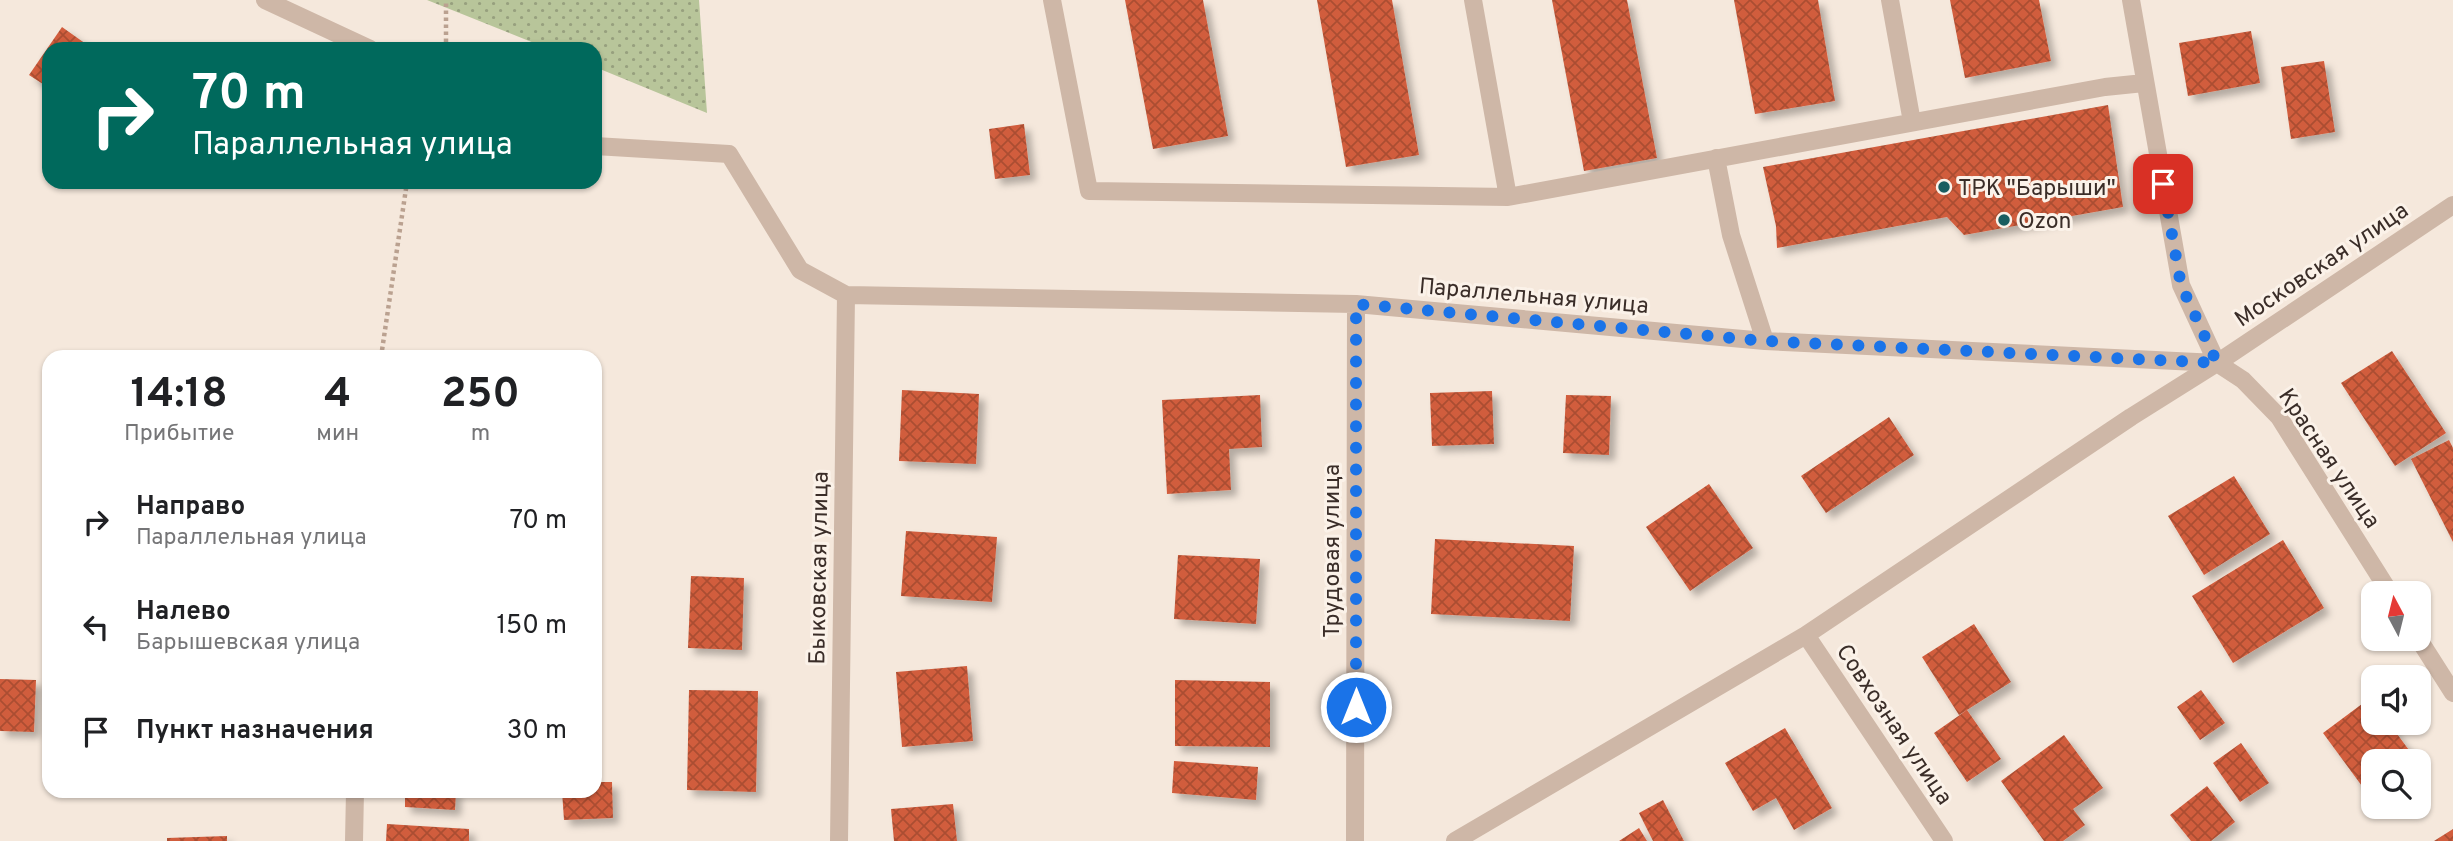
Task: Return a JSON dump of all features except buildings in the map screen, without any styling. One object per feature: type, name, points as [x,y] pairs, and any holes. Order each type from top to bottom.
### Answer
[{"type":"street","points":[[265,0],[355,42]]},
{"type":"street","points":[[1052,0],[1089,191],[1508,197],[2105,87],[2144,83]]},
{"type":"street","points":[[1474,0],[1508,197]]},
{"type":"street","points":[[1890,0],[1913,122]]},
{"type":"street","points":[[2131,0],[2181,285],[2217,363]]},
{"type":"street","points":[[602,146],[729,155],[800,270],[846,295]]},
{"type":"street","points":[[1716,158],[1731,234],[1765,341]]},
{"type":"street","name":"Московская улица","points":[[1455,841],[1806,635],[2131,416],[2217,363],[2453,205]]},
{"type":"street","name":"Параллельная улица","points":[[846,295],[1356,304],[1765,341],[2217,363]]},
{"type":"street","name":"Быковская улица","points":[[839,841],[846,295]]},
{"type":"street","name":"Трудовая улица","points":[[1355,841],[1356,304]]},
{"type":"street","name":"Красная улица","points":[[2217,363],[2243,380],[2279,417],[2382,581]]},
{"type":"street","name":"Совхозная улица","points":[[1806,635],[1944,841]]},
{"type":"street","points":[[2426,651],[2453,693]]},
{"type":"street","points":[[354,841],[355,798]]},
{"type":"path","points":[[446,0],[446,42]]},
{"type":"path","points":[[382,350],[406,189]]},
{"type":"green space","points":[[427,0],[699,0],[707,113],[602,70],[602,42],[532,42]]},
{"type":"place","name":"ТРК \"Барыши\"","points":[[1944,187]]},
{"type":"place","name":"Ozon","points":[[2004,220]]},
{"type":"route","points":[[1356,707],[1356,304],[1765,341],[2217,363],[2181,285],[2163,184]]}]
